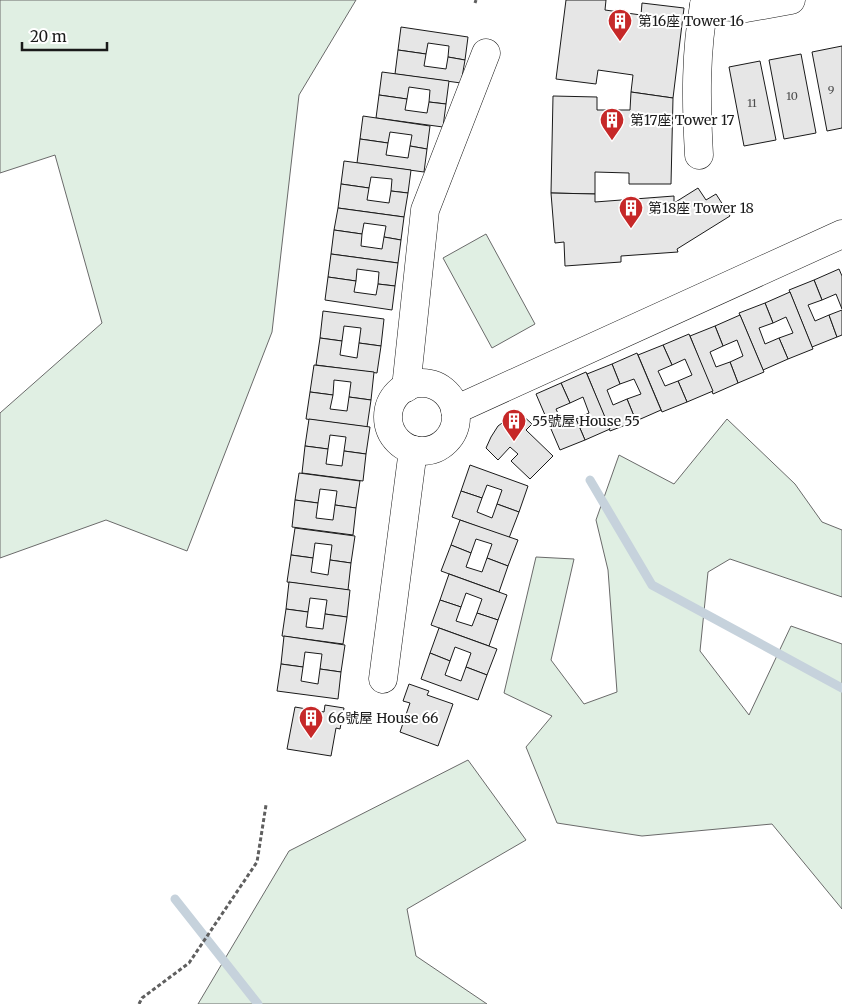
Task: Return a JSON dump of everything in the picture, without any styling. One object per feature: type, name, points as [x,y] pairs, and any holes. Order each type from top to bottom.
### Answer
[{"type":"street","points":[[700,155],[696,109],[697,63],[704,3],[746,8],[791,0]]},
{"type":"street","points":[[406,388],[425,210],[486,53]]},
{"type":"street","points":[[455,410],[842,234]]},
{"type":"street","points":[[416,384],[436,386],[445,392],[451,400],[455,410],[455,422],[452,433],[436,449],[425,451],[413,450],[403,446],[389,427],[390,404],[406,388],[416,384]]},
{"type":"street","points":[[383,679],[413,450]]},
{"type":"path","points":[[139,1004],[142,998],[190,963],[257,862],[266,805]]},
{"type":"green space","points":[[0,0],[356,0],[299,95],[272,332],[187,551],[106,520],[0,558],[0,413],[102,323],[55,155],[0,173]]},
{"type":"green space","points":[[486,234],[535,324],[492,348],[443,258]]},
{"type":"green space","points":[[727,419],[795,484],[822,522],[842,530],[842,597],[730,559],[708,572],[700,651],[749,715],[791,626],[842,644],[842,909],[772,824],[642,836],[557,823],[526,747],[552,716],[504,693],[536,557],[574,559],[551,660],[584,704],[617,692],[608,570],[596,520],[619,455],[674,484]]},
{"type":"green space","points":[[468,760],[526,840],[407,909],[416,956],[487,1004],[198,1004],[289,851]]},
{"type":"building","name":"第16座 Tower 16","points":[[566,0],[606,0],[605,10],[641,15],[642,3],[684,8],[673,98],[631,92],[633,75],[598,70],[596,84],[556,79]]},
{"type":"building","points":[[401,27],[468,37],[465,60],[448,57],[449,46],[428,43],[426,54],[398,50]]},
{"type":"building","points":[[842,46],[842,128],[827,131],[812,52]]},
{"type":"building","points":[[398,50],[426,54],[424,66],[446,69],[448,57],[465,60],[461,83],[395,74]]},
{"type":"building","points":[[801,54],[816,133],[784,139],[769,60]]},
{"type":"building","points":[[760,61],[776,140],[744,146],[729,67]]},
{"type":"building","points":[[382,72],[449,81],[446,104],[429,102],[430,90],[409,87],[407,99],[379,95]]},
{"type":"building","name":"第17座 Tower 17","points":[[631,92],[673,98],[671,184],[629,184],[629,173],[595,172],[595,194],[551,193],[553,96],[597,97],[597,110],[630,110]]},
{"type":"building","points":[[379,95],[407,99],[405,110],[427,113],[429,102],[446,104],[443,127],[376,118]]},
{"type":"building","points":[[363,116],[430,126],[427,149],[410,146],[412,135],[390,132],[388,143],[360,139]]},
{"type":"building","points":[[360,139],[388,143],[386,155],[408,158],[410,146],[427,149],[424,172],[357,163]]},
{"type":"building","points":[[344,161],[411,170],[408,193],[391,191],[392,179],[371,177],[369,188],[341,184]]},
{"type":"building","points":[[341,184],[369,188],[367,200],[389,203],[391,191],[408,193],[404,217],[338,208]]},
{"type":"building","name":"第18座 Tower 18","points":[[698,188],[706,200],[716,194],[730,216],[677,249],[678,252],[621,256],[621,262],[565,266],[564,242],[555,243],[551,193],[595,194],[595,202],[674,196],[674,203]]},
{"type":"building","points":[[338,208],[404,217],[401,240],[384,237],[386,226],[364,223],[362,234],[334,230]]},
{"type":"building","points":[[334,230],[362,234],[361,246],[382,249],[384,237],[401,240],[398,263],[331,254]]},
{"type":"building","points":[[331,254],[398,263],[395,286],[378,284],[379,272],[357,269],[356,281],[328,277]]},
{"type":"building","points":[[839,269],[842,276],[842,309],[836,294],[822,300],[814,280]]},
{"type":"building","points":[[328,277],[356,281],[354,292],[376,295],[378,284],[395,286],[392,310],[325,300]]},
{"type":"building","points":[[814,280],[822,300],[808,305],[815,321],[829,315],[837,337],[812,347],[789,290]]},
{"type":"building","points":[[790,292],[813,349],[788,359],[779,338],[793,333],[786,317],[773,323],[765,303]]},
{"type":"building","points":[[765,303],[773,323],[759,328],[765,344],[779,338],[788,359],[763,370],[739,313]]},
{"type":"building","points":[[842,310],[842,335],[837,337],[829,315]]},
{"type":"building","points":[[323,311],[384,319],[381,346],[359,343],[361,328],[344,326],[342,341],[320,338]]},
{"type":"building","points":[[740,315],[764,372],[738,383],[730,362],[743,356],[737,340],[723,346],[715,326]]},
{"type":"building","points":[[715,326],[723,346],[710,352],[716,367],[730,362],[738,383],[713,394],[690,336]]},
{"type":"building","points":[[689,334],[713,391],[687,402],[678,381],[692,375],[685,359],[672,365],[663,345]]},
{"type":"building","points":[[320,338],[342,341],[340,355],[357,358],[359,343],[381,346],[377,373],[316,365]]},
{"type":"building","points":[[663,345],[672,365],[658,371],[665,386],[678,381],[687,402],[662,412],[638,355]]},
{"type":"building","points":[[637,353],[661,410],[636,421],[627,399],[641,394],[634,379],[620,384],[612,364]]},
{"type":"building","points":[[612,364],[620,384],[607,390],[613,405],[627,399],[636,421],[610,431],[587,374]]},
{"type":"building","points":[[314,365],[374,372],[371,400],[349,397],[351,382],[334,380],[333,395],[310,392]]},
{"type":"building","points":[[586,372],[610,429],[585,440],[576,419],[589,413],[583,397],[570,403],[561,383]]},
{"type":"building","points":[[561,383],[570,403],[556,409],[563,425],[576,419],[585,440],[560,450],[536,394]]},
{"type":"building","points":[[310,392],[333,395],[330,409],[347,411],[349,397],[371,400],[367,427],[306,419]]},
{"type":"building","name":"55號屋 House 55","points":[[520,413],[532,424],[526,430],[553,456],[530,479],[511,461],[518,454],[510,447],[498,460],[486,448],[498,426]]},
{"type":"building","points":[[309,419],[370,427],[366,454],[344,451],[346,437],[330,435],[328,449],[305,446]]},
{"type":"building","points":[[305,446],[328,449],[326,464],[342,466],[344,451],[366,454],[363,481],[302,473]]},
{"type":"building","points":[[470,465],[528,486],[519,512],[497,504],[502,490],[487,485],[482,498],[461,491]]},
{"type":"building","points":[[299,473],[360,481],[356,508],[335,505],[337,491],[320,489],[318,503],[295,500]]},
{"type":"building","points":[[461,491],[482,498],[477,512],[492,518],[497,504],[519,512],[509,538],[452,517]]},
{"type":"building","points":[[295,500],[318,503],[316,518],[333,520],[335,505],[356,508],[353,535],[292,527]]},
{"type":"building","points":[[460,520],[518,540],[508,566],[487,558],[492,544],[476,539],[471,553],[451,545]]},
{"type":"building","points":[[295,528],[355,536],[351,563],[330,560],[332,545],[315,543],[313,558],[291,555]]},
{"type":"building","points":[[451,545],[471,553],[466,567],[482,572],[487,558],[508,566],[499,592],[441,571]]},
{"type":"building","points":[[291,555],[313,558],[311,572],[328,575],[330,560],[351,563],[348,590],[287,582]]},
{"type":"building","points":[[449,574],[507,595],[498,620],[477,613],[482,599],[466,593],[461,607],[440,600]]},
{"type":"building","points":[[289,582],[350,590],[347,617],[325,614],[327,600],[310,598],[308,612],[286,609]]},
{"type":"building","points":[[440,600],[461,607],[456,621],[472,626],[477,613],[498,620],[489,646],[431,625]]},
{"type":"building","points":[[286,609],[308,612],[306,627],[323,629],[325,614],[347,617],[343,644],[282,636]]},
{"type":"building","points":[[439,628],[497,649],[487,675],[466,667],[471,653],[455,647],[450,661],[430,653]]},
{"type":"building","points":[[284,636],[345,645],[341,672],[320,669],[322,654],[305,652],[303,667],[281,664]]},
{"type":"building","points":[[430,653],[450,661],[445,675],[461,681],[466,667],[487,675],[478,700],[421,679]]},
{"type":"building","points":[[281,664],[303,667],[301,681],[318,684],[320,669],[341,672],[338,699],[277,691]]},
{"type":"building","points":[[409,684],[429,691],[427,695],[453,704],[438,746],[400,732],[410,703],[403,701]]},
{"type":"building","name":"66號屋 House 66","points":[[325,705],[344,708],[340,729],[336,728],[331,756],[287,749],[295,707],[324,712]]},
{"type":"waterway","points":[[590,480],[652,585],[842,688]]},
{"type":"waterway","points":[[175,899],[258,1004]]},
{"type":"place","name":"第16座 Tower 16","points":[[620,42]]},
{"type":"place","name":"第17座 Tower 17","points":[[612,141]]},
{"type":"place","name":"第18座 Tower 18","points":[[631,229]]},
{"type":"place","name":"55號屋 House 55","points":[[514,442]]},
{"type":"place","name":"66號屋 House 66","points":[[311,739]]}]
